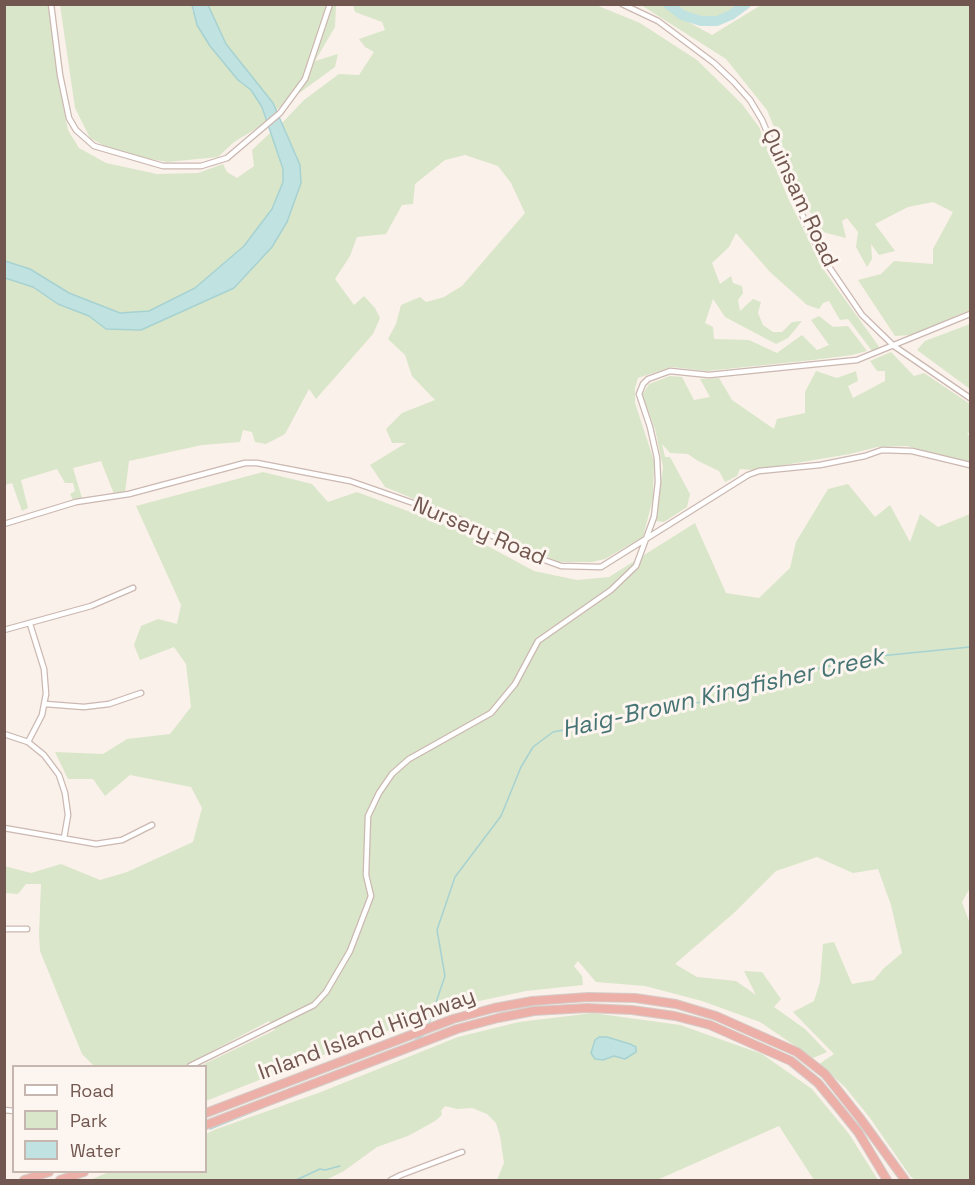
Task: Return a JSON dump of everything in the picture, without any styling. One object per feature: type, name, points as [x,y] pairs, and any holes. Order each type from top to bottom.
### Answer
[{"type":"highway","name":"Inland Island Highway","points":[[207,1113],[453,1020],[494,1008],[532,1001],[635,998],[676,1004],[716,1016],[797,1052],[825,1074],[904,1180]]},
{"type":"highway","name":"Inland Island Highway","points":[[207,1125],[457,1029],[534,1011],[587,1008],[632,1010],[675,1016],[710,1025],[791,1061],[818,1083],[858,1132],[887,1180]]},
{"type":"highway","points":[[24,1180],[46,1173]]},
{"type":"highway","points":[[60,1180],[81,1173]]},
{"type":"street","points":[[51,4],[60,75],[69,118],[75,130],[94,146],[163,166],[201,166],[227,158],[280,113],[305,79],[330,4]]},
{"type":"street","name":"Quinsam Road","points":[[622,4],[658,21],[705,56],[750,100],[762,120],[823,258],[862,315],[894,346],[970,398]]},
{"type":"street","points":[[192,1065],[314,1005],[326,992],[350,951],[371,896],[366,875],[368,816],[379,793],[392,774],[409,759],[491,713],[515,684],[538,641],[611,590],[636,566],[654,517],[658,482],[655,447],[639,394],[648,379],[670,371],[709,375],[857,360],[970,314]]},
{"type":"street","name":"Nursery Road","points":[[4,524],[76,502],[129,494],[246,463],[257,463],[350,481],[459,519],[528,554],[561,566],[601,567],[748,475],[759,471],[820,465],[865,456],[882,450],[912,451],[970,465]]},
{"type":"street","points":[[4,630],[91,606],[133,588]]},
{"type":"street","points":[[28,742],[39,723],[45,704],[44,669],[30,624]]},
{"type":"street","points":[[45,704],[84,707],[109,704],[141,693]]},
{"type":"street","points":[[4,734],[28,742],[44,754],[59,775],[66,793],[68,815],[64,838]]},
{"type":"street","points":[[4,828],[96,844],[122,840],[152,825]]},
{"type":"street","points":[[4,929],[27,929]]},
{"type":"street","points":[[392,1180],[462,1152]]},
{"type":"green space","points":[[5,5],[48,5],[57,76],[68,130],[79,148],[106,163],[157,174],[198,173],[223,164],[227,172],[237,178],[254,166],[252,150],[271,132],[283,169],[283,182],[272,209],[244,246],[195,288],[149,311],[120,313],[69,293],[30,269],[5,261]]},
{"type":"green space","points":[[60,5],[192,5],[192,10],[238,80],[251,90],[262,107],[267,122],[234,142],[218,157],[168,162],[119,154],[90,138],[75,108]]},
{"type":"green space","points":[[208,5],[336,5],[335,27],[315,61],[338,54],[335,67],[276,110],[273,103],[226,44]]},
{"type":"green space","points":[[353,5],[596,5],[640,23],[697,60],[742,104],[759,127],[788,198],[823,269],[880,348],[872,351],[848,319],[840,320],[829,301],[823,303],[819,309],[807,305],[770,272],[736,233],[729,247],[712,263],[720,284],[731,276],[733,283],[742,286],[743,293],[738,300],[740,311],[753,299],[761,302],[758,313],[763,325],[773,332],[782,332],[792,322],[802,321],[788,338],[776,344],[725,317],[713,299],[705,323],[713,327],[714,339],[749,340],[777,353],[802,335],[817,350],[829,345],[811,320],[819,316],[833,327],[848,326],[867,351],[813,360],[707,371],[671,367],[638,378],[635,403],[654,461],[653,498],[643,537],[605,559],[592,562],[558,562],[521,543],[385,487],[370,465],[406,443],[392,443],[386,429],[402,413],[435,400],[412,376],[405,355],[388,339],[396,324],[401,305],[420,297],[426,302],[444,297],[462,286],[525,213],[511,183],[498,166],[465,155],[445,160],[415,184],[413,204],[402,205],[386,234],[357,237],[350,256],[335,279],[354,305],[364,296],[375,308],[380,318],[373,334],[316,399],[309,389],[285,434],[266,444],[255,442],[252,432],[243,430],[240,442],[202,445],[129,461],[125,493],[114,494],[101,461],[73,468],[82,498],[73,500],[70,494],[75,491],[73,483],[65,483],[57,469],[21,480],[28,508],[22,511],[12,483],[5,485],[4,278],[33,287],[58,304],[90,316],[106,329],[233,288],[272,247],[287,222],[300,165],[282,123],[304,100],[339,74],[359,75],[374,52],[365,47],[359,39],[385,30],[382,22],[355,12]]},
{"type":"green space","points":[[641,5],[663,5],[712,35],[761,5],[970,5],[970,310],[912,335],[895,336],[858,280],[881,274],[894,261],[933,264],[933,249],[953,212],[933,202],[908,207],[875,224],[895,251],[879,255],[871,244],[872,259],[867,267],[856,247],[858,232],[847,218],[842,221],[846,238],[823,232],[807,207],[767,110],[726,59]]},
{"type":"green space","points":[[668,5],[746,5],[717,21],[701,21],[682,15]]},
{"type":"green space","points":[[970,324],[970,389],[917,350],[925,341]]},
{"type":"green space","points":[[891,352],[914,376],[924,373],[970,404],[970,432],[967,434],[970,436],[970,462],[907,446],[877,447],[850,454],[754,470],[740,469],[737,476],[725,482],[719,471],[688,454],[670,453],[662,444],[665,457],[670,457],[690,494],[687,507],[664,522],[656,521],[663,467],[655,429],[642,395],[649,384],[670,376],[682,377],[694,400],[710,397],[700,379],[719,378],[732,400],[774,429],[777,419],[805,413],[805,392],[816,371],[837,378],[856,371],[858,381],[848,386],[853,398],[885,381],[885,371],[877,371],[870,361]]},
{"type":"green space","points":[[263,472],[312,484],[328,502],[357,492],[456,529],[534,571],[577,580],[609,577],[695,523],[726,593],[759,598],[790,568],[796,542],[828,489],[848,484],[875,517],[890,505],[910,542],[920,514],[938,527],[970,514],[970,888],[962,902],[970,924],[970,1180],[916,1180],[911,1177],[870,1118],[845,1087],[819,1064],[834,1054],[793,1012],[814,1001],[820,982],[823,944],[834,942],[852,984],[874,980],[902,953],[891,905],[878,869],[853,873],[817,857],[776,871],[735,912],[675,964],[697,977],[736,981],[756,995],[744,971],[762,972],[781,999],[774,1007],[805,1029],[827,1052],[813,1058],[760,1022],[702,1001],[645,986],[596,982],[578,961],[574,966],[582,976],[583,985],[526,991],[465,1004],[361,1040],[207,1101],[207,1065],[202,1065],[275,1030],[269,1021],[186,1065],[93,1065],[82,1054],[40,951],[41,884],[26,884],[18,894],[5,893],[4,866],[31,873],[61,864],[100,880],[127,872],[193,842],[202,808],[191,787],[130,775],[105,796],[93,779],[68,779],[55,752],[103,754],[127,739],[170,734],[191,707],[186,664],[174,647],[140,660],[134,645],[141,626],[158,619],[177,624],[181,605],[136,506]]},
{"type":"green space","points":[[593,1013],[680,1025],[762,1054],[812,1089],[849,1134],[878,1180],[814,1180],[779,1126],[657,1180],[497,1180],[504,1163],[496,1123],[487,1114],[472,1108],[457,1109],[445,1106],[441,1111],[442,1115],[435,1121],[408,1136],[377,1147],[344,1171],[326,1180],[90,1180],[107,1173],[207,1173],[207,1134],[214,1130],[321,1092],[458,1037],[519,1022]]},
{"type":"water","points":[[192,5],[208,5],[226,44],[273,103],[300,165],[301,183],[287,222],[272,247],[234,288],[141,330],[106,329],[89,316],[58,304],[33,287],[5,278],[5,261],[30,269],[69,293],[120,313],[149,311],[195,288],[244,246],[272,209],[283,182],[283,169],[262,107],[251,90],[238,80],[210,46],[197,25]]},
{"type":"water","points":[[599,1037],[630,1044],[636,1047],[636,1052],[625,1059],[614,1056],[603,1060],[595,1059],[591,1053],[595,1040]]},
{"type":"waterway","points":[[668,4],[682,15],[701,21],[717,21],[731,15],[746,4]]},
{"type":"waterway","name":"Haig-Brown Kingfisher Creek","points":[[429,1023],[445,976],[437,930],[455,877],[501,816],[521,767],[533,747],[553,732],[610,722],[631,711],[711,701],[762,681],[870,657],[970,647]]},
{"type":"waterway","name":"Haig-Brown Kingfisher Creek","points":[[414,1041],[425,1034]]},
{"type":"waterway","name":"Haig-Brown Kingfisher Creek","points":[[210,1129],[279,1101]]},
{"type":"waterway","points":[[296,1180],[320,1169],[340,1166]]}]
